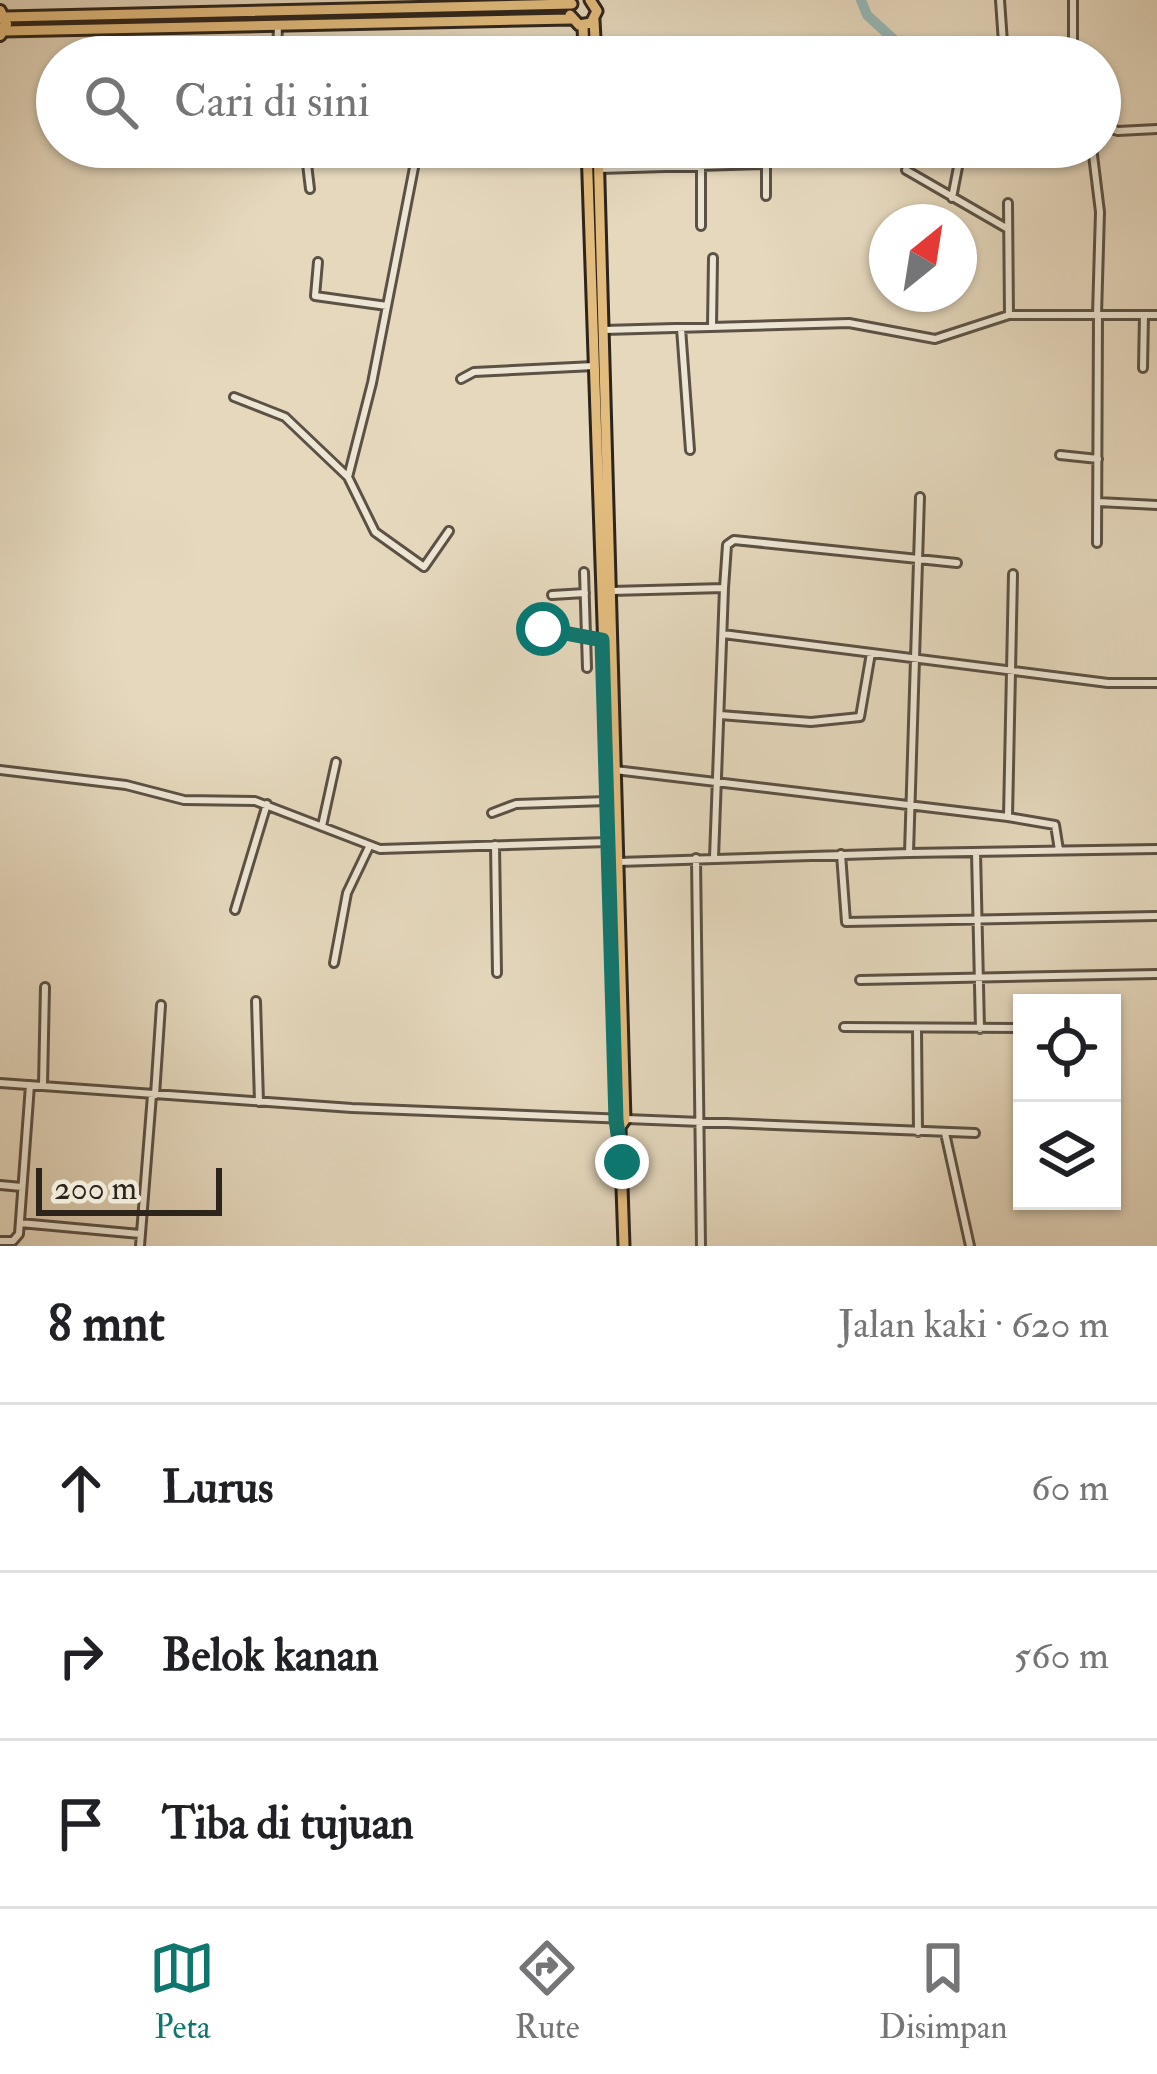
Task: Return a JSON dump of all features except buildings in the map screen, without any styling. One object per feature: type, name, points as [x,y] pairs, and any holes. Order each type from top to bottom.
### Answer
[{"type":"main road","points":[[587,36],[593,1]]},
{"type":"main road","points":[[278,19],[366,6],[426,15],[574,2],[572,19]]},
{"type":"main road","points":[[2,24],[426,15],[589,22]]},
{"type":"main road","points":[[589,22],[592,36]]},
{"type":"main road","points":[[589,168],[604,329],[600,401],[607,801],[620,1122]]},
{"type":"main road","points":[[599,169],[594,366],[610,592],[607,640],[618,862],[623,1246]]},
{"type":"street","points":[[1000,0],[1003,36]]},
{"type":"street","points":[[1073,0],[1073,36]]},
{"type":"street","points":[[278,19],[278,36]]},
{"type":"street","points":[[1121,127],[1157,129]]},
{"type":"street","points":[[308,168],[310,189]]},
{"type":"street","points":[[348,477],[414,168]]},
{"type":"street","points":[[599,169],[632,168]]},
{"type":"street","points":[[699,168],[701,226]]},
{"type":"street","points":[[765,168],[766,196]]},
{"type":"street","points":[[952,199],[958,168]]},
{"type":"street","points":[[1095,168],[1100,212],[1096,543]]},
{"type":"street","points":[[905,170],[1008,229]]},
{"type":"street","points":[[1008,203],[1009,315]]},
{"type":"street","points":[[712,327],[713,258]]},
{"type":"street","points":[[318,262],[315,296],[386,306]]},
{"type":"street","points":[[604,329],[857,323],[935,339],[1009,315],[1157,315]]},
{"type":"street","points":[[1143,368],[1144,315]]},
{"type":"street","points":[[681,328],[690,450]]},
{"type":"street","points":[[461,379],[474,372],[594,366]]},
{"type":"street","points":[[234,397],[285,417],[348,477],[375,532],[418,564],[429,566],[449,531]]},
{"type":"street","points":[[1060,454],[1098,459]]},
{"type":"street","points":[[909,853],[920,496]]},
{"type":"street","points":[[1098,502],[1157,505]]},
{"type":"street","points":[[714,858],[724,588],[731,540],[957,563]]},
{"type":"street","points":[[584,572],[587,668]]},
{"type":"street","points":[[1008,818],[1013,574]]},
{"type":"street","points":[[610,592],[724,588]]},
{"type":"street","points":[[553,595],[585,593]]},
{"type":"street","points":[[541,615],[545,630],[607,640]]},
{"type":"street","points":[[722,634],[1009,671],[1157,683]]},
{"type":"street","points":[[720,715],[811,722],[860,717],[871,653]]},
{"type":"street","points":[[322,826],[335,762]]},
{"type":"street","points":[[0,770],[126,785],[184,800],[236,798],[267,804],[369,847],[608,842]]},
{"type":"street","points":[[615,770],[1055,825],[1059,850]]},
{"type":"street","points":[[492,813],[516,804],[607,801]]},
{"type":"street","points":[[235,910],[267,804]]},
{"type":"street","points":[[495,845],[497,973]]},
{"type":"street","points":[[334,963],[348,890],[369,847]]},
{"type":"street","points":[[618,862],[1157,850]]},
{"type":"street","points":[[976,852],[980,1029]]},
{"type":"street","points":[[841,854],[844,922],[1156,916]]},
{"type":"street","points":[[696,859],[701,1246]]},
{"type":"street","points":[[860,980],[1157,974]]},
{"type":"street","points":[[43,1086],[45,987]]},
{"type":"street","points":[[256,1001],[259,1102]]},
{"type":"street","points":[[140,1246],[161,1005]]},
{"type":"street","points":[[844,1027],[1013,1028]]},
{"type":"street","points":[[917,1029],[918,1132]]},
{"type":"street","points":[[0,1083],[620,1122],[975,1133]]},
{"type":"street","points":[[0,1240],[17,1239],[30,1085]]},
{"type":"street","points":[[945,1133],[970,1246]]},
{"type":"street","points":[[0,1185],[22,1187]]},
{"type":"street","points":[[20,1223],[140,1234]]},
{"type":"waterway","points":[[861,0],[867,15],[890,36]]},
{"type":"route","points":[[543,629],[602,640],[616,1120],[622,1162]]}]
